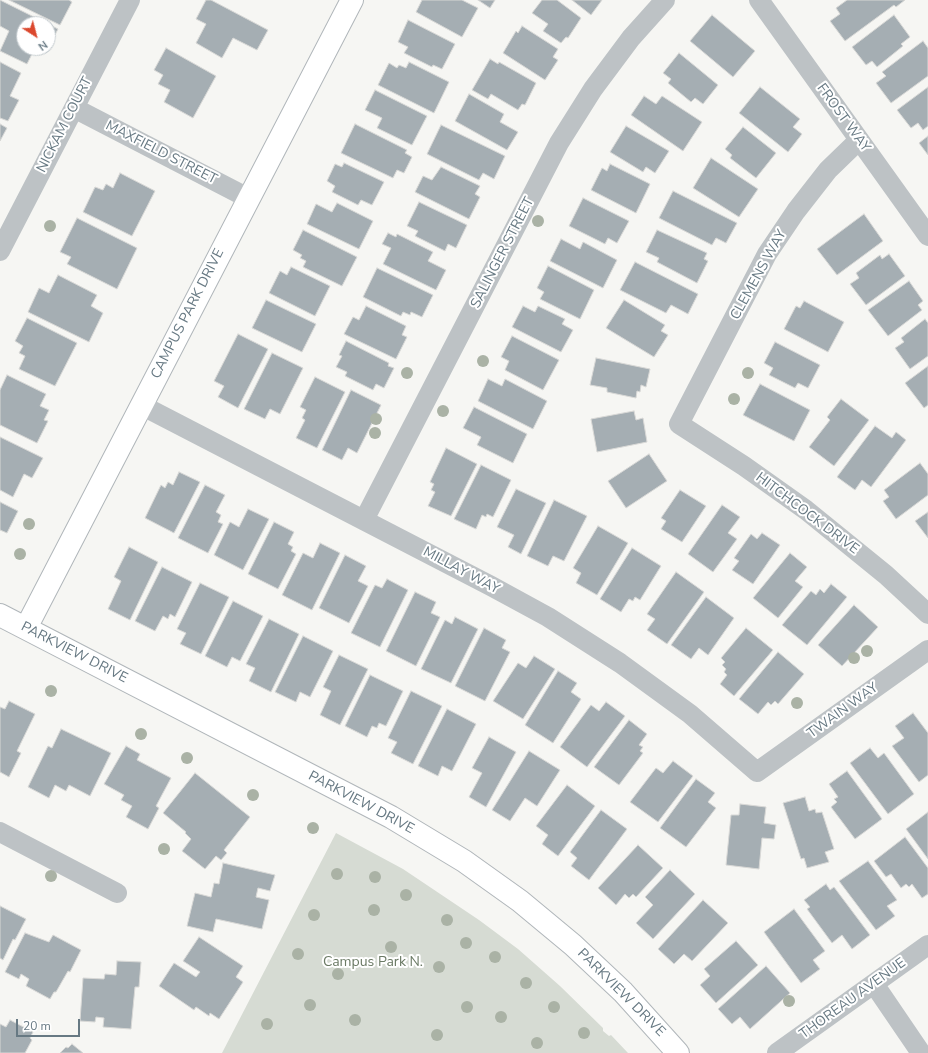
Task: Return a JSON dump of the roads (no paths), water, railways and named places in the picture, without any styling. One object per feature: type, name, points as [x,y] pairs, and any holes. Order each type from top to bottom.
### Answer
[{"type":"street","name":"NICKAM COURT","points":[[0,251],[130,0]]},
{"type":"street","name":"CAMPUS PARK DRIVE","points":[[26,628],[352,0]]},
{"type":"street","name":"SALINGER STREET","points":[[364,520],[559,143],[597,84],[631,38],[665,0]]},
{"type":"street","name":"FROST WAY","points":[[758,0],[928,236]]},
{"type":"street","name":"MAXFIELD STREET","points":[[74,108],[248,198]]},
{"type":"street","name":"CLEMENS WAY","points":[[679,424],[767,254],[796,211],[828,170],[859,140]]},
{"type":"street","name":"MILLAY WAY","points":[[141,405],[548,617],[620,663],[690,714],[757,772]]},
{"type":"street","name":"HITCHCOCK DRIVE","points":[[679,424],[744,466],[806,510],[886,575],[928,614]]},
{"type":"street","name":"PARKVIEW DRIVE","points":[[0,615],[390,817],[464,862],[520,901],[573,945],[623,992],[678,1053]]},
{"type":"street","name":"TWAIN WAY","points":[[757,772],[928,650]]},
{"type":"street","points":[[0,832],[118,893]]},
{"type":"street","name":"THOREAU AVENUE","points":[[777,1053],[928,945]]},
{"type":"street","points":[[874,984],[921,1053]]},
{"type":"park label","name":"Campus Park N.","points":[[373,963]]}]
